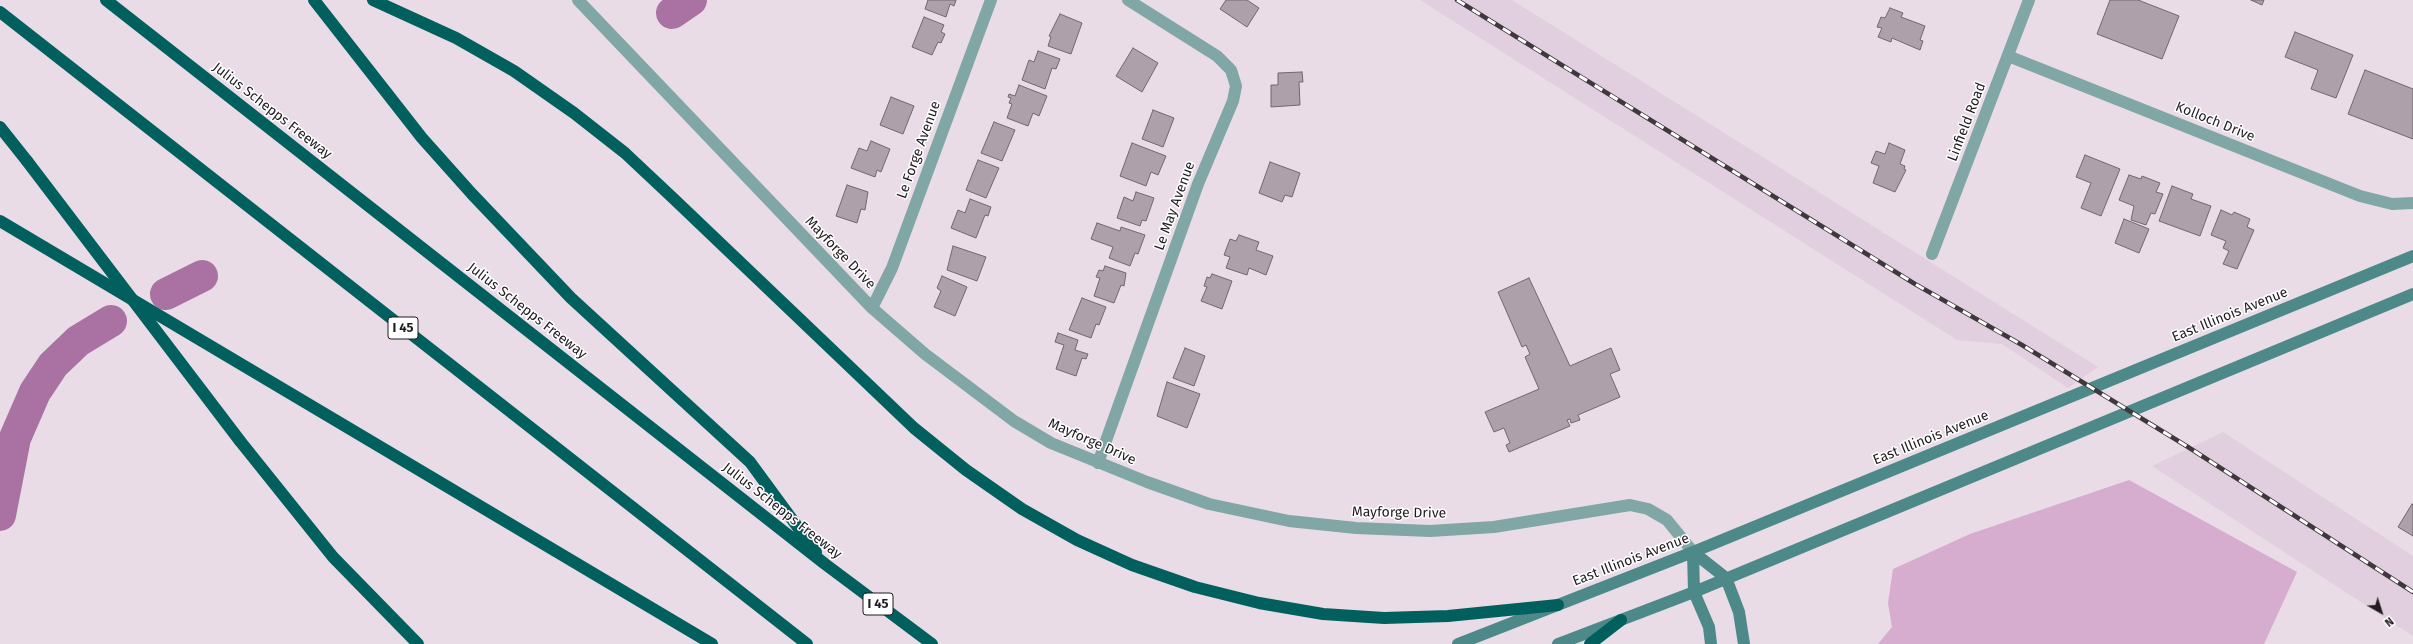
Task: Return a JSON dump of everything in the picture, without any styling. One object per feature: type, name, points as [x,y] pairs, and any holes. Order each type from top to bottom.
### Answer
[{"type":"highway","name":"Julius Schepps Freeway","points":[[106,0],[825,564],[932,644]]},
{"type":"highway","points":[[314,0],[422,138],[472,194],[571,298],[750,462],[825,564]]},
{"type":"highway","points":[[373,0],[456,38],[514,71],[574,113],[625,153],[670,194],[914,428],[966,470],[1009,500],[1077,540],[1132,565],[1195,587],[1259,603],[1323,614],[1384,618],[1448,616],[1558,605]]},
{"type":"highway","name":"I 45","points":[[0,12],[807,644]]},
{"type":"highway","points":[[0,127],[240,441],[334,557],[418,644]]},
{"type":"highway","points":[[0,221],[712,644]]},
{"type":"highway","points":[[1590,644],[1621,620]]},
{"type":"main road","name":"East Illinois Avenue","points":[[1458,644],[1693,552],[2413,256]]},
{"type":"main road","points":[[1558,644],[1694,592],[2413,294]]},
{"type":"main road","points":[[1693,552],[1726,578],[1739,612],[1744,644]]},
{"type":"main road","points":[[1693,552],[1694,592],[1709,627],[1711,644]]},
{"type":"street","name":"Mayforge Drive","points":[[578,0],[872,308],[925,354],[1014,421],[1051,443],[1098,463],[1209,504],[1289,521],[1356,528],[1430,531],[1494,527],[1630,505],[1648,509],[1667,520],[1693,552]]},
{"type":"street","name":"Le Forge Avenue","points":[[872,308],[892,268],[991,0]]},
{"type":"street","name":"Linfield Road","points":[[1932,254],[2029,0]]},
{"type":"street","name":"Le May Avenue","points":[[1098,463],[1198,184],[1233,101],[1236,86],[1231,70],[1217,56],[1131,2]]},
{"type":"street","name":"Kolloch Drive","points":[[2008,56],[2360,196],[2392,204],[2413,203]]},
{"type":"shaded area","points":[[1420,0],[1512,0],[2098,367],[2068,388],[2002,344],[1957,340]]},
{"type":"shaded area","points":[[2223,432],[2413,556],[2413,636],[2152,466]]},
{"type":"shaded area","points":[[2129,480],[2297,572],[2264,644],[1878,644],[1892,627],[1888,603],[1893,569],[1970,534]]},
{"type":"building","points":[[928,0],[956,0],[954,6],[950,4],[946,17],[925,9]]},
{"type":"building","points":[[1226,0],[1247,0],[1259,8],[1247,27],[1220,9]]},
{"type":"building","points":[[2110,0],[2138,0],[2179,16],[2162,59],[2097,34]]},
{"type":"building","points":[[2251,0],[2264,0],[2262,5]]},
{"type":"building","points":[[1890,8],[1903,13],[1901,17],[1925,26],[1920,40],[1923,41],[1920,50],[1892,38],[1891,42],[1878,37],[1882,28],[1877,27],[1881,17],[1885,18]]},
{"type":"building","points":[[1060,14],[1082,23],[1071,54],[1048,46],[1051,37],[1049,36]]},
{"type":"building","points":[[924,17],[944,25],[941,32],[945,34],[941,43],[938,42],[932,55],[912,47]]},
{"type":"building","points":[[2295,32],[2353,55],[2336,98],[2311,89],[2318,70],[2285,57]]},
{"type":"building","points":[[1133,48],[1158,63],[1142,92],[1116,76]]},
{"type":"building","points":[[1038,51],[1060,59],[1056,69],[1052,68],[1045,89],[1022,80],[1029,60],[1034,62]]},
{"type":"building","points":[[2365,70],[2413,89],[2413,139],[2348,114]]},
{"type":"building","points":[[1302,72],[1303,82],[1299,82],[1300,105],[1271,107],[1271,85],[1278,85],[1278,73]]},
{"type":"building","points":[[1019,85],[1047,96],[1039,116],[1033,113],[1028,126],[1007,118],[1012,104],[1009,103],[1011,98],[1008,97],[1009,94],[1015,96]]},
{"type":"building","points":[[891,97],[914,106],[903,134],[880,125]]},
{"type":"building","points":[[1153,110],[1174,118],[1163,147],[1142,139]]},
{"type":"building","points":[[994,122],[1015,130],[1002,161],[981,153]]},
{"type":"building","points":[[871,141],[890,149],[881,172],[877,170],[875,177],[851,168],[859,148],[867,151]]},
{"type":"building","points":[[1132,143],[1166,156],[1158,175],[1151,172],[1146,186],[1120,176]]},
{"type":"building","points":[[1889,143],[1905,150],[1900,164],[1905,166],[1904,169],[1906,170],[1895,192],[1873,183],[1879,166],[1871,163],[1876,151],[1885,154]]},
{"type":"building","points":[[2085,155],[2120,169],[2101,216],[2081,208],[2091,183],[2076,177]]},
{"type":"building","points":[[978,160],[999,168],[986,198],[966,190]]},
{"type":"building","points":[[1270,162],[1300,173],[1292,197],[1285,195],[1282,202],[1259,193]]},
{"type":"building","points":[[2129,175],[2141,179],[2142,176],[2160,183],[2156,192],[2163,194],[2155,214],[2151,213],[2146,225],[2131,220],[2134,206],[2119,200]]},
{"type":"building","points":[[847,185],[868,192],[865,210],[861,209],[857,223],[836,216]]},
{"type":"building","points":[[2172,186],[2193,194],[2191,199],[2211,206],[2200,236],[2159,221]]},
{"type":"building","points":[[1136,192],[1154,198],[1146,221],[1142,220],[1140,226],[1117,218],[1124,197],[1133,201]]},
{"type":"building","points":[[970,199],[991,207],[988,216],[985,215],[976,238],[951,228],[958,210],[965,213]]},
{"type":"building","points":[[2221,210],[2232,215],[2234,212],[2250,219],[2247,227],[2254,230],[2237,269],[2223,264],[2229,251],[2223,248],[2226,241],[2211,235]]},
{"type":"building","points":[[2124,219],[2149,229],[2139,253],[2115,243]]},
{"type":"building","points":[[1097,223],[1120,231],[1121,227],[1145,235],[1138,254],[1135,253],[1130,266],[1109,258],[1113,247],[1091,239]]},
{"type":"building","points":[[1239,235],[1259,242],[1256,250],[1273,256],[1266,275],[1249,268],[1247,275],[1226,268],[1230,257],[1224,255],[1230,239],[1236,241]]},
{"type":"building","points":[[953,246],[986,257],[977,281],[947,270]]},
{"type":"building","points":[[1105,266],[1126,273],[1124,286],[1121,285],[1114,303],[1094,296],[1100,278],[1096,277],[1099,270],[1103,271]]},
{"type":"building","points":[[1212,274],[1232,281],[1222,309],[1201,301],[1207,287],[1204,286],[1207,277],[1210,278]]},
{"type":"building","points":[[942,276],[967,287],[955,316],[934,307],[941,291],[937,288]]},
{"type":"building","points":[[1529,278],[1570,366],[1611,348],[1620,370],[1610,374],[1620,397],[1578,415],[1580,420],[1571,423],[1570,419],[1567,420],[1570,426],[1509,452],[1506,445],[1510,443],[1504,428],[1494,432],[1485,412],[1539,389],[1525,357],[1530,354],[1526,345],[1522,347],[1498,292]]},
{"type":"building","points":[[1082,298],[1106,307],[1099,325],[1096,324],[1091,338],[1069,330]]},
{"type":"building","points":[[1058,333],[1078,340],[1075,350],[1088,354],[1086,359],[1082,358],[1076,376],[1056,369],[1064,345],[1055,342]]},
{"type":"building","points":[[1185,348],[1205,356],[1194,386],[1173,378]]},
{"type":"building","points":[[1167,382],[1200,394],[1187,428],[1157,416]]},
{"type":"building","points":[[2412,504],[2413,505],[2413,536],[2398,527]]},
{"type":"waterway","points":[[672,13],[691,0]]},
{"type":"waterway","points":[[166,294],[202,276]]},
{"type":"waterway","points":[[0,515],[15,438],[35,392],[53,365],[78,341],[111,321]]},
{"type":"railway","points":[[1457,0],[1915,284],[2022,345],[2188,447],[2413,592]]}]
